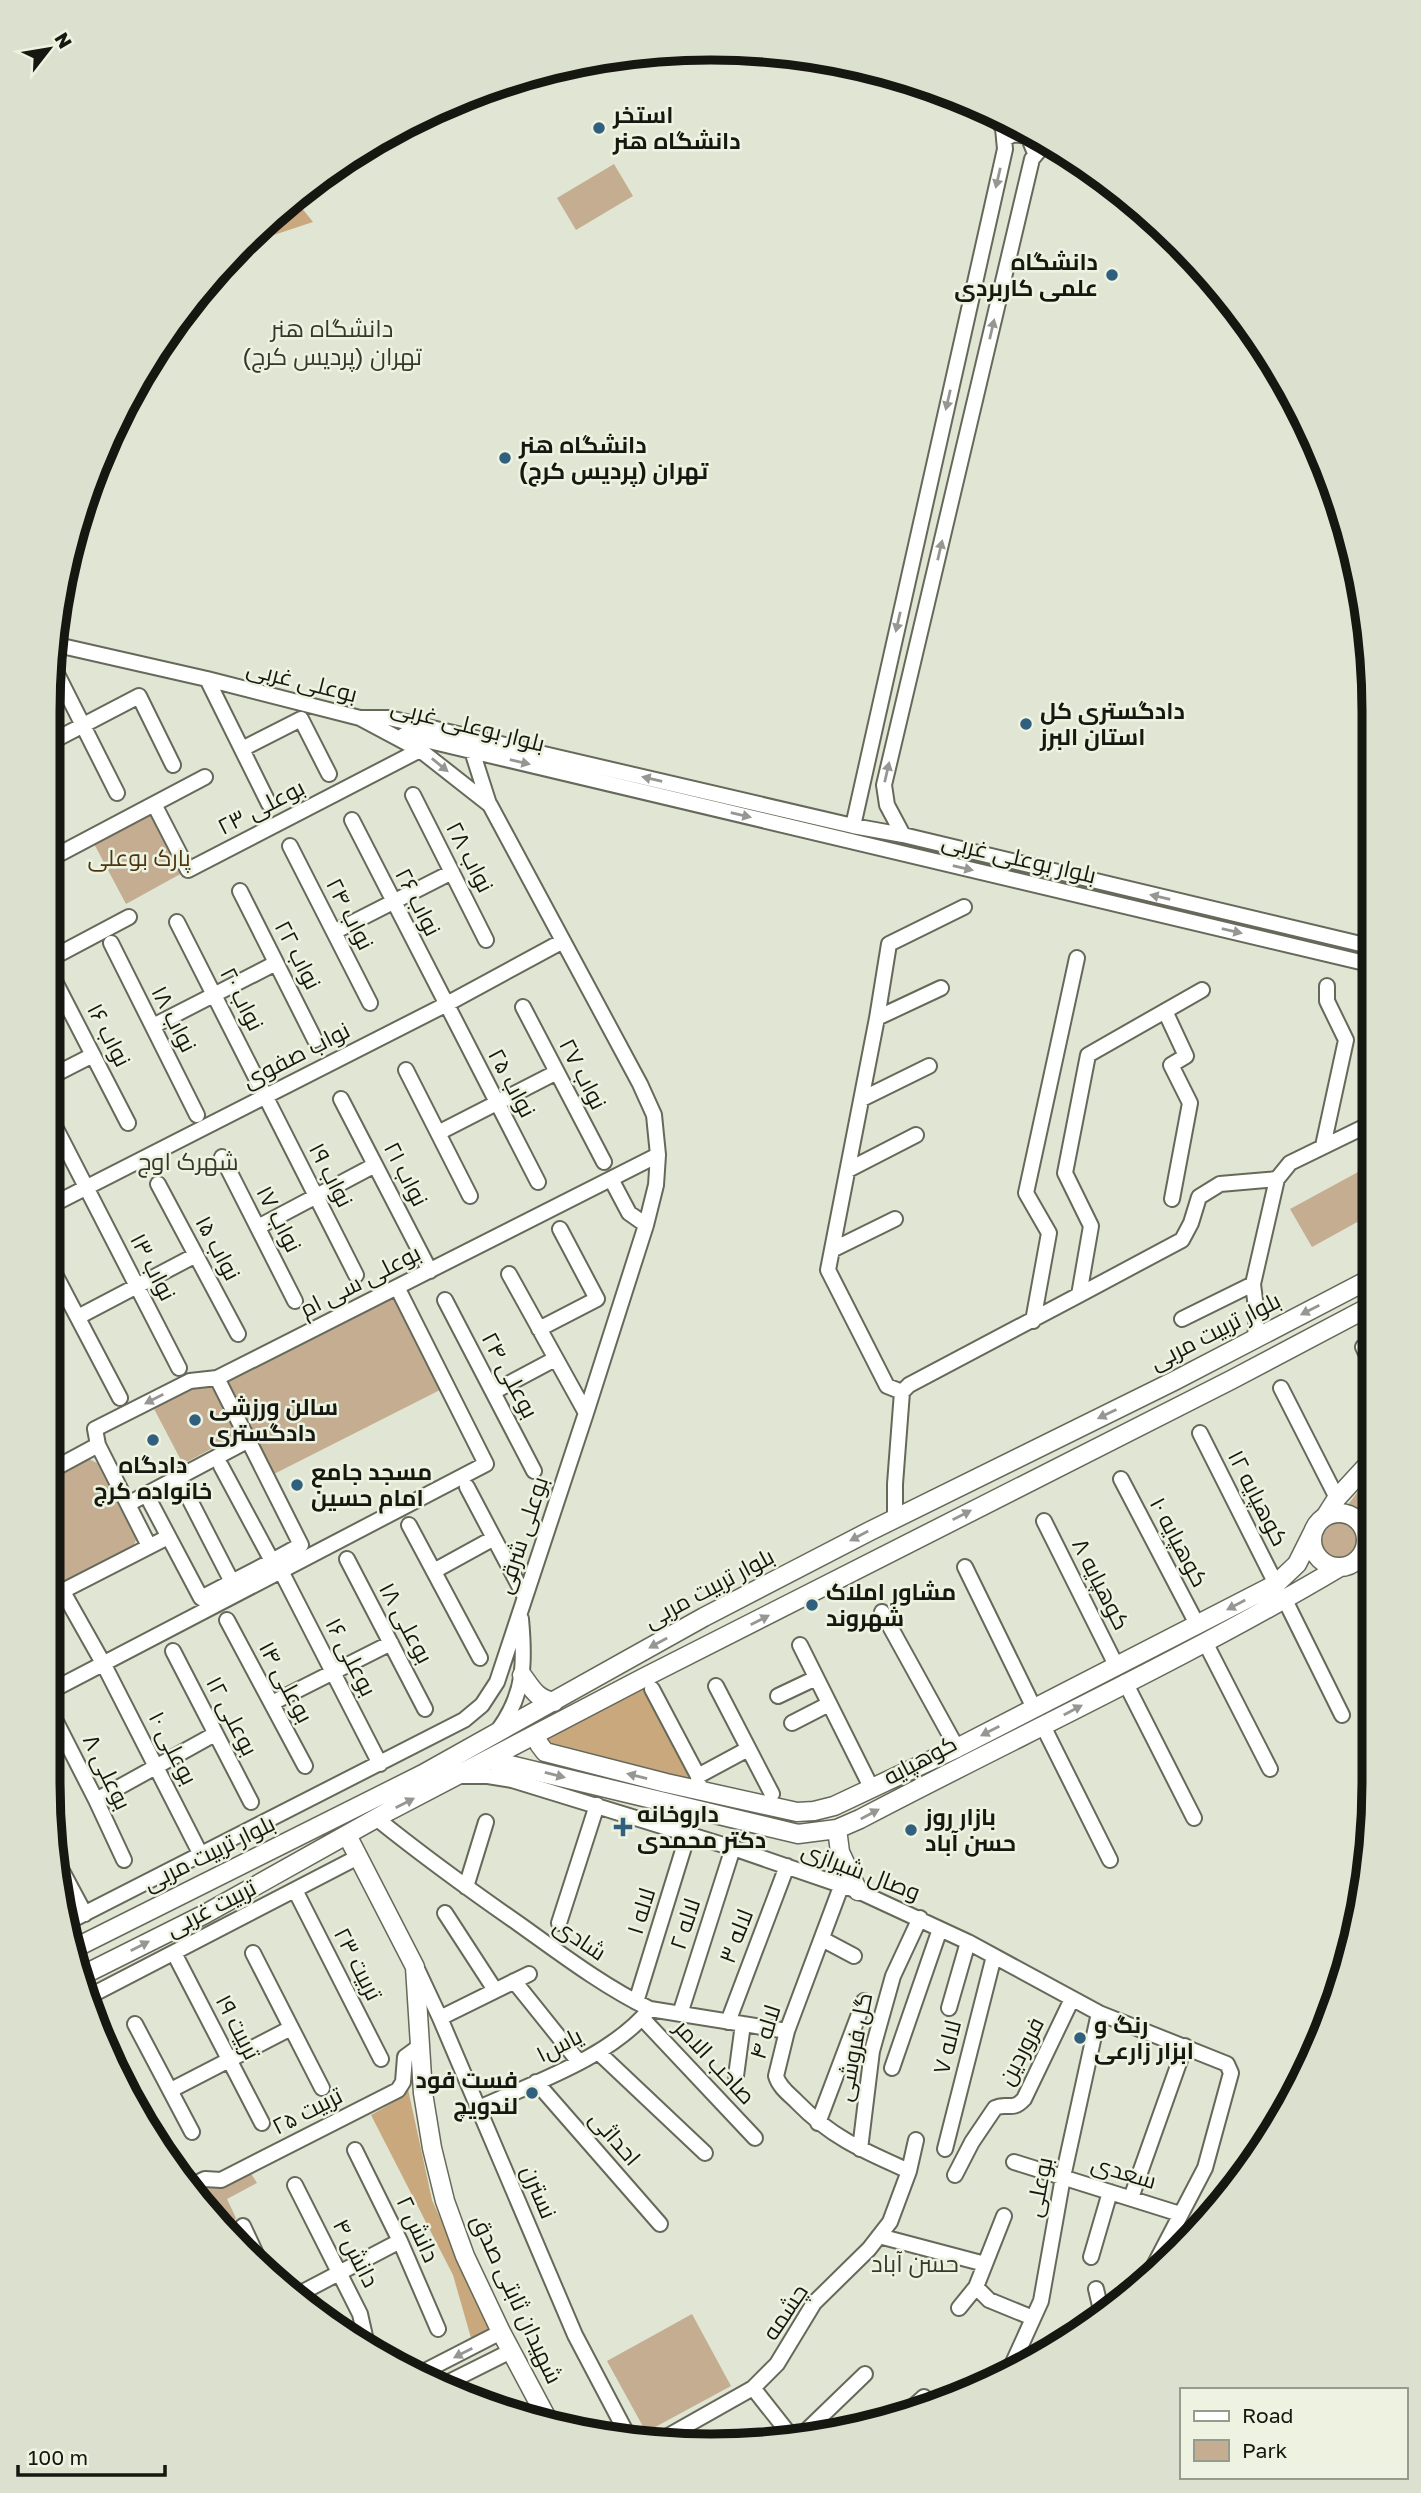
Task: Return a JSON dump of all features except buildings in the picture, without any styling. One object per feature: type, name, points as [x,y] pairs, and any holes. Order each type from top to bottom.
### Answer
[{"type":"main road","name":"بلوار تربیت مربی","points":[[81,1945],[423,1774],[704,1617],[1174,1381],[1362,1283]]},
{"type":"main road","points":[[88,1972],[205,1914],[376,1818],[1362,1311]]},
{"type":"main road","points":[[1220,1356],[1213,1366],[1214,1373],[1219,1379],[1231,1380]]},
{"type":"main road","points":[[1174,1381],[1185,1383],[1189,1387],[1190,1392],[1183,1403]]},
{"type":"main road","name":"کوهپایه","points":[[1280,1592],[1320,1522],[1362,1471]]},
{"type":"main road","points":[[1360,1564],[1325,1562],[1314,1550],[1313,1534],[1320,1522],[1341,1513],[1349,1515],[1362,1526]]},
{"type":"main road","name":"کوهپایه","points":[[545,1752],[673,1785],[698,1783],[797,1811],[814,1811],[834,1806],[872,1789],[1034,1708],[1121,1674],[1280,1592],[1360,1564]]},
{"type":"main road","points":[[704,1617],[721,1625],[719,1641]]},
{"type":"main road","name":"کوهپایه","points":[[489,1760],[798,1834],[836,1829],[1043,1726],[1121,1674]]},
{"type":"main road","points":[[522,1675],[536,1695],[543,1700],[554,1702]]},
{"type":"main road","points":[[1034,1708],[1043,1726]]},
{"type":"main road","points":[[536,1735],[538,1744],[545,1752]]},
{"type":"main road","points":[[521,1767],[516,1754],[521,1749],[535,1747],[545,1752]]},
{"type":"main road","points":[[661,1801],[673,1785]]},
{"type":"main road","points":[[673,1785],[680,1805]]},
{"type":"main road","points":[[836,1829],[850,1888]]},
{"type":"main road","name":"شهیدان ثابتی صدق","points":[[347,1835],[415,1967],[423,2093],[432,2148],[445,2201],[465,2256],[510,2351],[543,2411]]},
{"type":"main road","points":[[192,1889],[177,1901],[176,1912],[187,1917],[205,1914]]},
{"type":"street","points":[[853,826],[1005,139],[1003,130]]},
{"type":"street","points":[[1005,139],[1013,135]]},
{"type":"street","points":[[1032,145],[1035,153]]},
{"type":"street","points":[[903,835],[887,804],[884,786],[1029,173],[1035,153],[1039,149]]},
{"type":"street","name":"بوعلی غربی","points":[[63,646],[360,718],[420,750],[490,805],[563,941]]},
{"type":"street","points":[[207,679],[269,804]]},
{"type":"street","points":[[61,682],[117,793]]},
{"type":"street","points":[[60,737],[139,696],[173,765]]},
{"type":"street","name":"بلوار بوعلی غربی","points":[[360,718],[388,731],[473,745],[903,835],[1362,944]]},
{"type":"street","points":[[242,749],[301,719],[329,774]]},
{"type":"street","points":[[473,745],[490,805]]},
{"type":"street","name":"بلوار بوعلی غربی","points":[[473,745],[1007,878],[1362,962]]},
{"type":"street","name":"بوعلی ۲۳","points":[[154,804],[188,870],[420,750]]},
{"type":"street","points":[[60,854],[205,777]]},
{"type":"street","name":"نواب ۲۸","points":[[413,795],[486,940]]},
{"type":"street","name":"نواب ۲۶","points":[[352,820],[445,1005]]},
{"type":"street","name":"نواب ۲۴","points":[[290,846],[370,1003]]},
{"type":"street","points":[[1007,878],[1010,862]]},
{"type":"street","points":[[334,932],[452,872]]},
{"type":"street","name":"نواب ۲۲","points":[[240,891],[315,1040]]},
{"type":"street","points":[[902,1392],[887,1386],[828,1270],[889,944],[964,907]]},
{"type":"street","points":[[1204,925],[1207,908]]},
{"type":"street","points":[[60,954],[129,917]]},
{"type":"street","name":"نواب ۲۰","points":[[177,922],[265,1096]]},
{"type":"street","name":"نواب صفوی","points":[[60,1200],[445,1005],[563,941]]},
{"type":"street","name":"بوعلی شرقی","points":[[74,1919],[464,1720],[482,1705],[497,1682],[586,1413],[646,1225],[656,1185],[658,1155],[654,1115],[563,941]]},
{"type":"street","name":"نواب ۱۸","points":[[111,943],[197,1115]]},
{"type":"street","points":[[1032,1321],[1049,1233],[1026,1193],[1077,958]]},
{"type":"street","points":[[152,1026],[276,963]]},
{"type":"street","points":[[1323,1146],[1346,1040],[1327,1001],[1327,986]]},
{"type":"street","points":[[877,1018],[941,988]]},
{"type":"street","points":[[1079,1295],[1091,1226],[1065,1173],[1088,1055],[1202,990]]},
{"type":"street","name":"نواب ۱۶","points":[[60,991],[128,1123]]},
{"type":"street","name":"نواب ۲۵","points":[[445,1005],[538,1182]]},
{"type":"street","name":"نواب ۲۷","points":[[523,1007],[604,1162]]},
{"type":"street","points":[[1165,1011],[1186,1056],[1171,1065],[1190,1103],[1172,1199]]},
{"type":"street","points":[[60,1072],[93,1055]]},
{"type":"street","points":[[862,1099],[929,1066]]},
{"type":"street","points":[[406,1070],[470,1196]]},
{"type":"street","points":[[438,1133],[557,1072]]},
{"type":"street","name":"نواب ۱۹","points":[[265,1096],[356,1275]]},
{"type":"street","name":"نواب ۲۱","points":[[341,1099],[430,1271]]},
{"type":"street","points":[[1255,1338],[1257,1316],[1253,1284],[1277,1179],[1290,1163],[1362,1128]]},
{"type":"street","points":[[848,1170],[916,1135]]},
{"type":"street","name":"نواب ۱۳","points":[[60,1136],[179,1368]]},
{"type":"street","name":"بوعلی سی ام","points":[[98,1446],[95,1429],[190,1381],[217,1378],[658,1155]]},
{"type":"street","name":"نواب ۱۷","points":[[222,1157],[295,1301]]},
{"type":"street","points":[[258,1227],[375,1165]]},
{"type":"street","points":[[611,1179],[629,1213],[646,1225]]},
{"type":"street","points":[[895,1519],[902,1392],[909,1385],[1182,1240],[1191,1223],[1199,1196],[1220,1184],[1277,1179]]},
{"type":"street","name":"نواب ۱۵","points":[[158,1184],[238,1334]]},
{"type":"street","points":[[832,1250],[895,1219]]},
{"type":"street","points":[[539,1329],[597,1299],[560,1229]]},
{"type":"street","points":[[78,1317],[196,1255]]},
{"type":"street","points":[[509,1274],[586,1413]]},
{"type":"street","points":[[60,1283],[120,1398]]},
{"type":"street","points":[[1182,1319],[1253,1284]]},
{"type":"street","points":[[60,1686],[276,1566],[486,1464],[397,1287]]},
{"type":"street","name":"بوعلی ۲۴","points":[[445,1300],[534,1471]]},
{"type":"street","points":[[493,1392],[555,1359]]},
{"type":"street","points":[[146,1494],[201,1598],[232,1582],[276,1566],[301,1545],[217,1378]]},
{"type":"street","points":[[1281,1388],[1337,1498]]},
{"type":"street","name":"کوهپایه ۱۲","points":[[1200,1433],[1342,1715]]},
{"type":"street","points":[[128,1504],[247,1441]]},
{"type":"street","points":[[60,1466],[98,1446],[149,1546]]},
{"type":"street","name":"بوعلی ۱۶","points":[[221,1466],[380,1764]]},
{"type":"street","points":[[178,1477],[232,1582]]},
{"type":"street","name":"کوهپایه ۱۰","points":[[1121,1479],[1270,1769]]},
{"type":"street","points":[[467,1487],[525,1597]]},
{"type":"street","name":"کوهپایه ۸","points":[[1044,1521],[1194,1818]]},
{"type":"street","points":[[410,1525],[480,1658]]},
{"type":"street","points":[[60,1593],[168,1537]]},
{"type":"street","points":[[434,1571],[494,1538]]},
{"type":"street","name":"بوعلی ۱۸","points":[[347,1559],[425,1709]]},
{"type":"street","points":[[965,1567],[1034,1708]]},
{"type":"street","name":"بوعلی ۱۰","points":[[63,1592],[103,1663],[201,1854]]},
{"type":"street","points":[[882,1612],[957,1748]]},
{"type":"street","points":[[497,1733],[512,1711],[522,1675],[524,1654],[521,1614]]},
{"type":"street","name":"بوعلی ۱۴","points":[[227,1620],[305,1766]]},
{"type":"street","points":[[272,1703],[391,1643]]},
{"type":"street","points":[[800,1645],[872,1789]]},
{"type":"street","name":"بوعلی ۱۲","points":[[173,1651],[251,1801]]},
{"type":"street","points":[[778,1696],[816,1678]]},
{"type":"street","points":[[716,1686],[772,1794]]},
{"type":"street","points":[[652,1689],[698,1783],[748,1749]]},
{"type":"street","points":[[792,1723],[829,1704]]},
{"type":"street","points":[[1043,1726],[1110,1860]]},
{"type":"street","name":"بوعلی ۸","points":[[60,1729],[124,1860]]},
{"type":"street","points":[[96,1800],[215,1734]]},
{"type":"street","name":"وصال شیرازی","points":[[458,1776],[488,1776],[512,1780],[733,1848],[850,1888],[920,1918],[1100,2013],[1227,2064],[1231,2073],[1205,2168],[1180,2214]]},
{"type":"street","points":[[559,1923],[597,1805]]},
{"type":"street","name":"شادی","points":[[376,1818],[577,1965],[636,2002],[646,2013],[680,2014],[787,2031]]},
{"type":"street","points":[[466,1886],[486,1822]]},
{"type":"street","name":"لاله ۱","points":[[636,2002],[688,1835]]},
{"type":"street","name":"لاله ۲","points":[[680,2014],[733,1848]]},
{"type":"street","name":"تربیت غربی","points":[[95,1993],[359,1857]]},
{"type":"street","name":"لاله ۳","points":[[736,2076],[735,2023],[787,1866]]},
{"type":"street","points":[[67,1881],[85,1914]]},
{"type":"street","name":"لاله ۴","points":[[850,1888],[822,1939],[787,2031],[776,2076],[778,2083],[818,2123],[837,2137],[909,2171]]},
{"type":"street","name":"تربیت ۲۳","points":[[295,1890],[381,2059]]},
{"type":"street","points":[[445,1913],[495,1990]]},
{"type":"street","name":"گل فروشی","points":[[860,2149],[872,2051],[893,1976],[920,1918]]},
{"type":"street","points":[[892,2068],[940,1928]]},
{"type":"street","points":[[822,1939],[854,1956]]},
{"type":"street","points":[[948,2008],[968,1942]]},
{"type":"street","name":"تربیت ۱۹","points":[[174,1952],[262,2123]]},
{"type":"street","points":[[253,1953],[322,2088]]},
{"type":"street","name":"لاله ۷","points":[[945,2149],[994,1956]]},
{"type":"street","name":"نسترن","points":[[415,1967],[440,2018],[575,2334],[624,2428]]},
{"type":"street","points":[[440,2018],[529,1973]]},
{"type":"street","points":[[514,1981],[579,2062]]},
{"type":"street","name":"فروردین","points":[[955,2175],[972,2142],[995,2108],[1000,2105],[1018,2105],[1024,2099],[1072,1999]]},
{"type":"street","points":[[818,2123],[864,2001]]},
{"type":"street","name":"یاس۱","points":[[479,2108],[598,2052],[646,2013]]},
{"type":"street","name":"صاحب الامر","points":[[646,2013],[755,2138]]},
{"type":"street","name":"بوعلی","points":[[1016,2357],[1041,2301],[1063,2177],[1100,2013]]},
{"type":"street","points":[[135,2024],[192,2132]]},
{"type":"street","points":[[171,2090],[291,2028]]},
{"type":"street","name":"تربیت ۲۵","points":[[197,2183],[205,2179],[221,2180],[398,2090],[403,2082],[405,2057],[420,2046]]},
{"type":"street","points":[[1131,2199],[1185,2046]]},
{"type":"street","points":[[598,2052],[705,2153]]},
{"type":"street","name":"احداثی","points":[[536,2082],[660,2224]]},
{"type":"street","name":"چشمه","points":[[675,2432],[753,2388],[777,2364],[814,2302],[869,2249],[890,2222],[909,2171],[916,2140]]},
{"type":"street","name":"دانش ۲","points":[[355,2150],[400,2241],[438,2329]]},
{"type":"street","name":"سعدی","points":[[1014,2162],[1180,2214]]},
{"type":"street","name":"دانش ۴","points":[[295,2185],[341,2273],[360,2314],[364,2333]]},
{"type":"street","points":[[1091,2257],[1110,2192]]},
{"type":"street","points":[[1160,2253],[1180,2214]]},
{"type":"street","points":[[959,2308],[976,2287],[1004,2216]]},
{"type":"street","points":[[243,2226],[252,2244]]},
{"type":"street","points":[[879,2236],[985,2264]]},
{"type":"street","points":[[305,2291],[400,2241]]},
{"type":"street","points":[[976,2287],[989,2300],[1033,2318]]},
{"type":"street","points":[[1096,2289],[1100,2304]]},
{"type":"street","points":[[429,2369],[501,2332]]},
{"type":"street","points":[[456,2382],[510,2351]]},
{"type":"street","points":[[812,2425],[865,2374]]},
{"type":"street","points":[[753,2388],[786,2429]]},
{"type":"green space","points":[[614,164],[633,196],[576,230],[557,198]]},
{"type":"green space","name":"پارک بوعلی","points":[[151,810],[184,872],[126,904],[92,840]]},
{"type":"green space","points":[[1360,1171],[1362,1219],[1312,1247],[1290,1209]]},
{"type":"green space","points":[[393,1297],[440,1390],[272,1475],[225,1382]]},
{"type":"green space","name":"سالن ورزشی دادگستری","points":[[194,1385],[213,1386],[237,1435],[183,1464],[152,1405]]},
{"type":"green space","points":[[87,1458],[97,1463],[136,1540],[131,1551],[72,1584],[60,1583],[60,1472]]},
{"type":"green space","points":[[1362,1487],[1362,1510],[1346,1507]]},
{"type":"green space","points":[[1340,1520],[1348,1521],[1354,1526],[1359,1532],[1359,1548],[1354,1554],[1348,1559],[1340,1560],[1332,1559],[1326,1554],[1321,1548],[1320,1540],[1321,1532],[1326,1526],[1332,1521]]},
{"type":"green space","points":[[250,2172],[257,2183],[227,2199],[236,2218],[232,2224],[201,2187]]},
{"type":"green space","points":[[692,2314],[731,2386],[649,2430],[645,2430],[607,2361]]},
{"type":"shaded area","points":[[300,206],[313,222],[262,239]]},
{"type":"shaded area","points":[[642,1686],[693,1780],[545,1741]]},
{"type":"shaded area","points":[[408,2089],[432,2200],[490,2330],[471,2338],[453,2275],[371,2115],[399,2099]]},
{"type":"place","name":"استخر دانشگاه هنر","points":[[599,128]]},
{"type":"place","name":"دانشگاه علمی کاربردی","points":[[1112,275]]},
{"type":"place","name":"دانشگاه هنر تهران (پردیس کرج)","points":[[505,458]]},
{"type":"place","name":"دادگستری کل استان البرز","points":[[1026,724]]},
{"type":"place","name":"سالن ورزشی دادگستری","points":[[195,1420]]},
{"type":"place","name":"دادگاه خانواده کرج","points":[[153,1440]]},
{"type":"place","name":"مسجد جامع امام حسین","points":[[297,1485]]},
{"type":"place","name":"مشاور املاک شهروند","points":[[812,1605]]},
{"type":"place","name":"داروخانه دکتر محمدی","points":[[623,1827]]},
{"type":"place","name":"بازار روز حسن آباد","points":[[911,1830]]},
{"type":"place","name":"رنگ و ابزار زارعی","points":[[1080,2038]]},
{"type":"place","name":"فست فود لندویچ","points":[[532,2093]]},
{"type":"district","name":"دانشگاه هنر تهران (پردیس کرج)","points":[[332,343]]},
{"type":"district","name":"شهرک اوج","points":[[188,1162]]},
{"type":"district","name":"حسن آباد","points":[[915,2264]]}]
